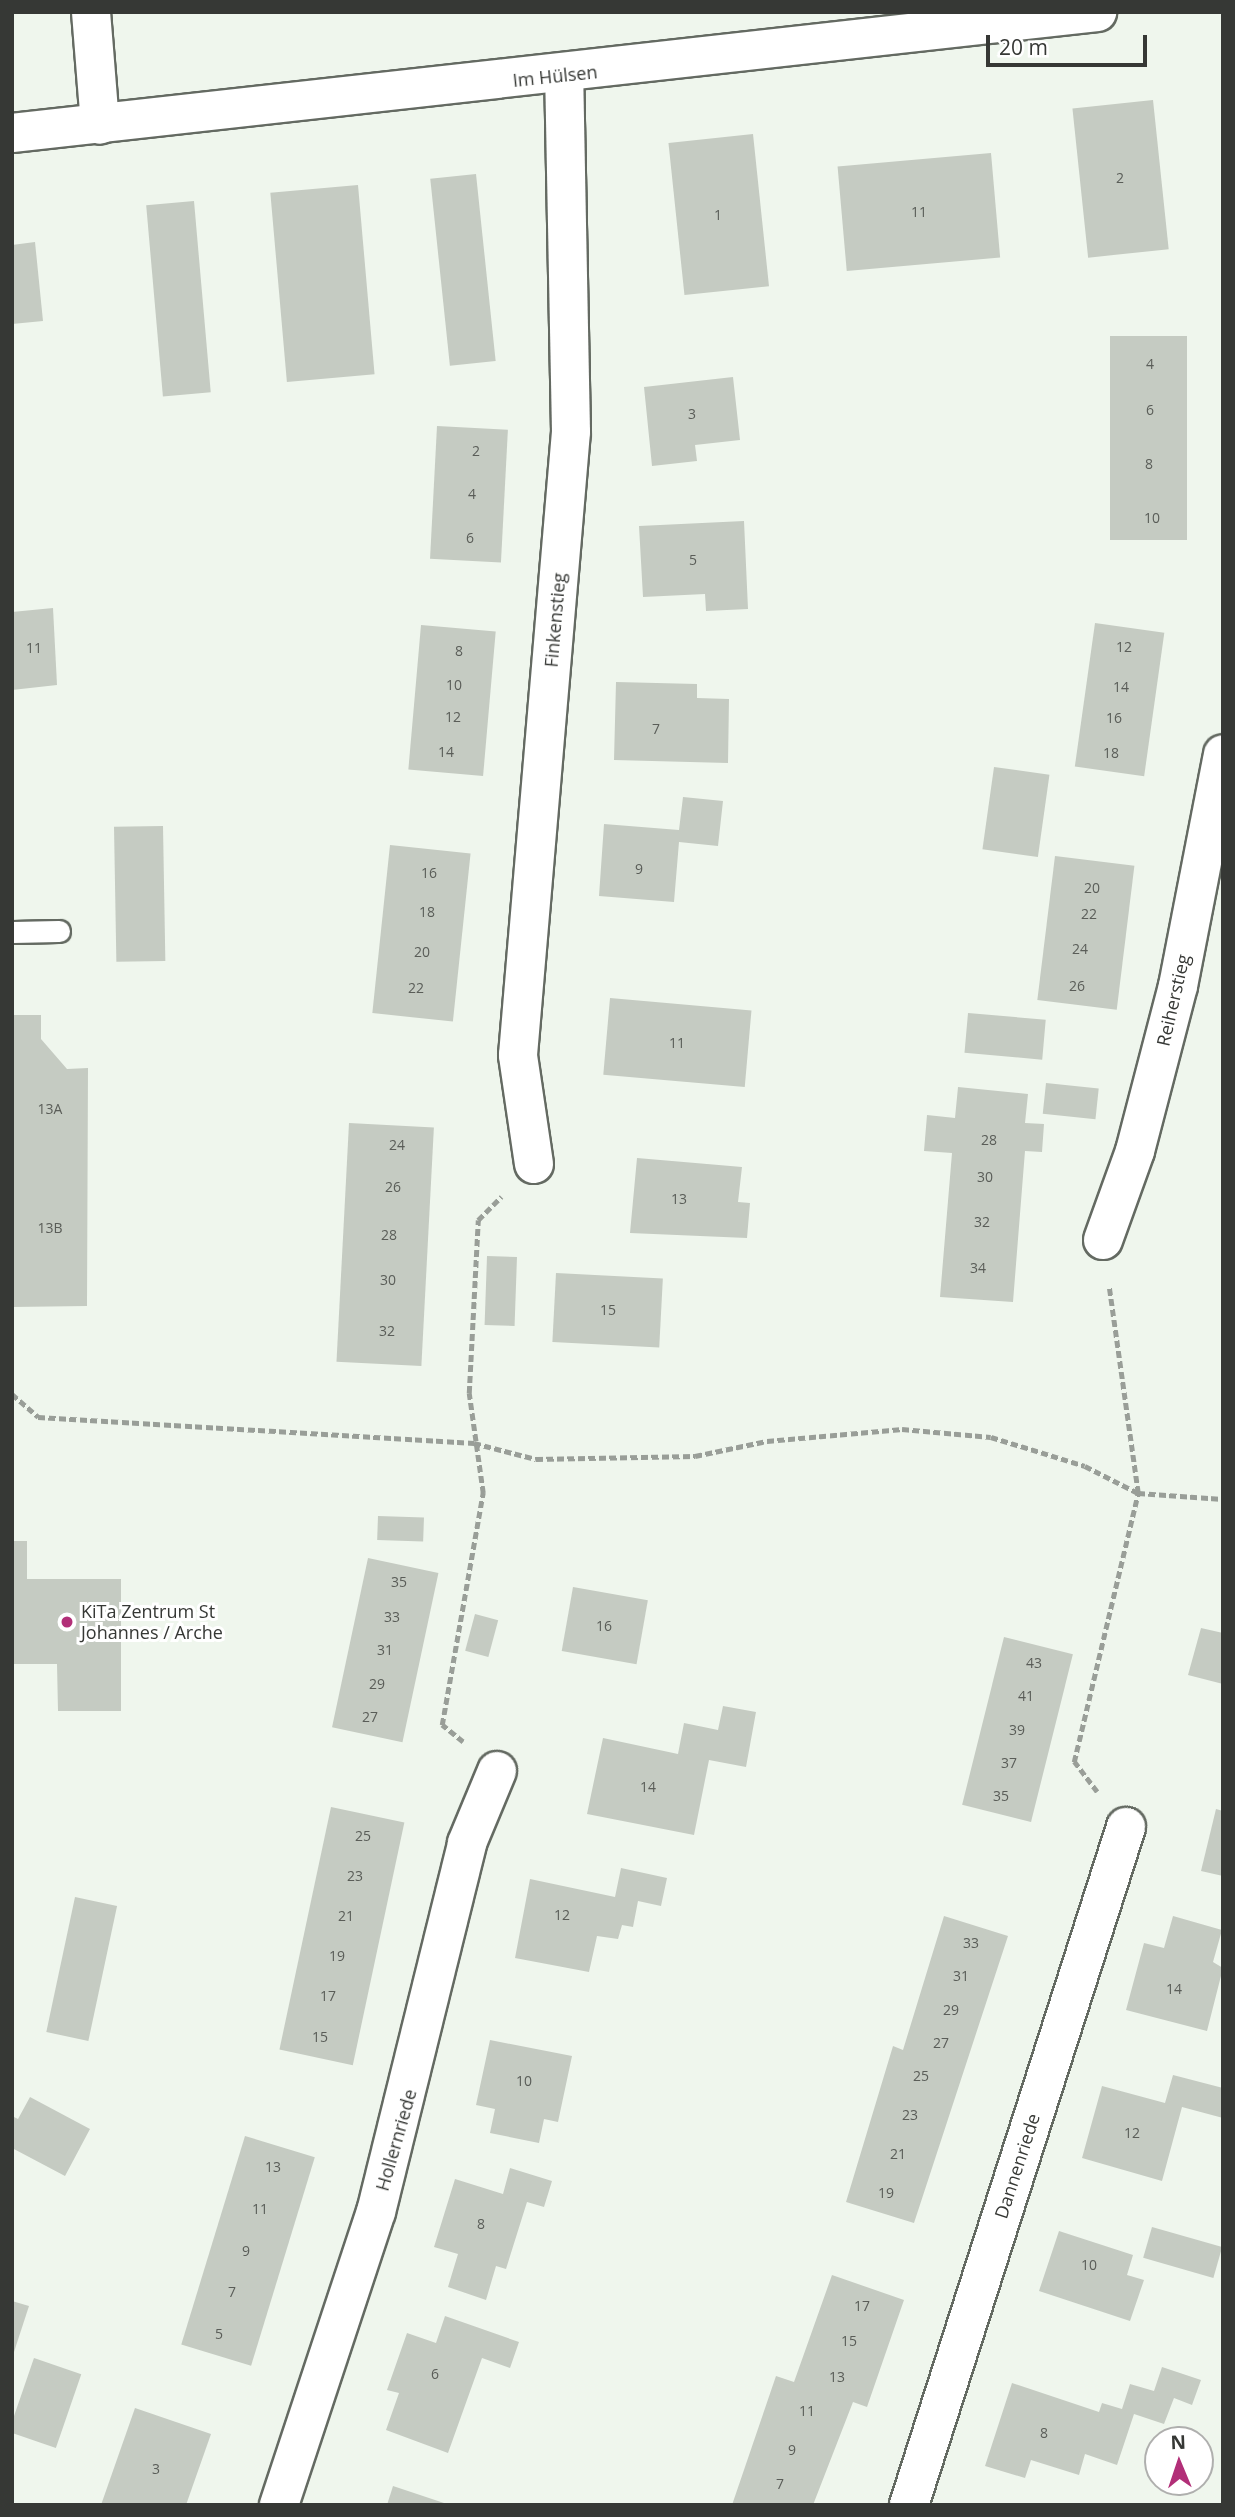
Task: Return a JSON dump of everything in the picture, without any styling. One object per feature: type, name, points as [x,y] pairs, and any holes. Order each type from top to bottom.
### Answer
[{"type":"street","points":[[92,12],[100,125]]},
{"type":"street","name":"Im Hülsen","points":[[12,133],[564,75],[1097,12]]},
{"type":"street","name":"Finkenstieg","points":[[534,1164],[518,1055],[571,432],[564,75]]},
{"type":"street","name":"Reiherstieg","points":[[1103,1240],[1135,1151],[1178,986],[1223,754]]},
{"type":"street","name":"Hollernriede","points":[[279,2505],[380,2199],[467,1843],[497,1771]]},
{"type":"street","name":"Dannenriede","points":[[909,2505],[1126,1827]]},
{"type":"lane","points":[[12,932],[59,931]]},
{"type":"path","points":[[497,1771],[442,1725],[484,1493],[474,1443],[469,1393],[478,1220],[534,1164]]},
{"type":"path","points":[[1103,1240],[1138,1493],[1074,1762],[1126,1827]]},
{"type":"path","points":[[12,1394],[38,1417],[474,1443],[536,1459],[695,1456],[767,1441],[902,1429],[990,1437],[1086,1466],[1138,1493],[1223,1499]]},
{"type":"building","points":[[1153,100],[1169,249],[1088,258],[1072,108]]},
{"type":"building","points":[[753,134],[769,286],[684,295],[668,143]]},
{"type":"building","points":[[991,153],[1000,258],[847,271],[838,166]]},
{"type":"building","points":[[476,174],[496,361],[450,366],[430,179]]},
{"type":"building","points":[[358,185],[375,374],[287,382],[270,193]]},
{"type":"building","points":[[194,201],[211,392],[163,396],[146,205]]},
{"type":"building","points":[[35,242],[43,321],[12,324],[12,245]]},
{"type":"building","points":[[1110,336],[1187,336],[1187,540],[1110,540]]},
{"type":"building","points":[[733,377],[740,440],[695,445],[697,461],[652,466],[644,387]]},
{"type":"building","points":[[437,426],[508,430],[501,563],[430,559]]},
{"type":"building","points":[[744,521],[748,609],[706,611],[705,594],[643,597],[639,526]]},
{"type":"building","points":[[53,608],[57,685],[12,690],[12,612]]},
{"type":"building","points":[[1095,623],[1164,633],[1144,776],[1075,767]]},
{"type":"building","points":[[421,625],[496,632],[483,776],[408,769]]},
{"type":"building","points":[[616,682],[697,684],[697,698],[729,699],[728,763],[614,760]]},
{"type":"building","points":[[994,767],[1049,775],[1038,857],[982,849]]},
{"type":"building","points":[[683,797],[723,801],[718,846],[679,842],[674,902],[599,896],[604,824],[679,830]]},
{"type":"building","points":[[163,826],[165,961],[116,962],[114,827]]},
{"type":"building","points":[[390,845],[471,853],[453,1022],[372,1013]]},
{"type":"building","points":[[1055,856],[1134,866],[1117,1010],[1037,1000]]},
{"type":"building","points":[[610,998],[751,1010],[745,1087],[603,1075]]},
{"type":"building","points":[[968,1013],[1046,1020],[1042,1060],[965,1053]]},
{"type":"building","points":[[12,1015],[41,1015],[41,1039],[67,1069],[88,1068],[87,1306],[12,1307]]},
{"type":"building","points":[[1046,1083],[1099,1089],[1095,1119],[1043,1114]]},
{"type":"building","points":[[958,1087],[1028,1094],[1025,1123],[1044,1124],[1042,1152],[1025,1151],[1013,1302],[940,1297],[952,1153],[924,1151],[927,1115],[955,1118]]},
{"type":"building","points":[[349,1123],[434,1127],[421,1366],[336,1362]]},
{"type":"building","points":[[637,1158],[742,1167],[738,1202],[750,1203],[747,1238],[630,1233]]},
{"type":"building","points":[[487,1256],[517,1257],[515,1326],[485,1325]]},
{"type":"building","points":[[556,1273],[663,1279],[659,1348],[552,1342]]},
{"type":"building","points":[[378,1516],[424,1518],[423,1542],[377,1540]]},
{"type":"building","name":"KiTa Zentrum St Johannes / Arche","points":[[12,1541],[27,1541],[27,1579],[121,1579],[121,1711],[58,1711],[57,1664],[12,1664]]},
{"type":"building","points":[[368,1558],[438,1573],[402,1742],[332,1727]]},
{"type":"building","points":[[573,1587],[648,1600],[637,1664],[562,1651]]},
{"type":"building","points":[[475,1614],[498,1620],[488,1657],[465,1651]]},
{"type":"building","points":[[1201,1628],[1223,1633],[1223,1684],[1188,1675]]},
{"type":"building","points":[[1004,1637],[1073,1654],[1031,1822],[962,1805]]},
{"type":"building","points":[[723,1706],[756,1712],[746,1767],[709,1760],[694,1835],[587,1814],[603,1738],[678,1754],[684,1723],[718,1730]]},
{"type":"building","points":[[331,1807],[404,1823],[353,2065],[279,2050]]},
{"type":"building","points":[[1216,1809],[1223,1811],[1223,1876],[1201,1871]]},
{"type":"building","points":[[621,1868],[667,1878],[661,1906],[638,1901],[633,1927],[622,1925],[618,1939],[597,1936],[589,1972],[515,1958],[530,1879],[615,1897]]},
{"type":"building","points":[[75,1897],[117,1906],[88,2041],[46,2032]]},
{"type":"building","points":[[944,1916],[1008,1936],[914,2223],[846,2202],[893,2046],[903,2050]]},
{"type":"building","points":[[1173,1916],[1222,1930],[1213,1962],[1223,1968],[1207,2031],[1126,2010],[1144,1943],[1164,1948]]},
{"type":"building","points":[[490,2040],[572,2056],[558,2122],[544,2119],[539,2143],[490,2133],[495,2109],[476,2105]]},
{"type":"building","points":[[1173,2075],[1223,2088],[1223,2118],[1182,2107],[1162,2181],[1082,2158],[1102,2086],[1165,2103]]},
{"type":"building","points":[[30,2097],[90,2129],[65,2176],[12,2148],[12,2116],[18,2119]]},
{"type":"building","points":[[245,2136],[315,2157],[251,2366],[181,2344]]},
{"type":"building","points":[[510,2168],[552,2181],[544,2207],[527,2202],[506,2269],[496,2266],[486,2300],[448,2287],[458,2254],[434,2247],[455,2179],[503,2194]]},
{"type":"building","points":[[1152,2227],[1222,2247],[1213,2278],[1143,2258]]},
{"type":"building","points":[[1059,2231],[1133,2255],[1127,2275],[1144,2280],[1130,2321],[1039,2291]]},
{"type":"building","points":[[832,2275],[904,2300],[867,2407],[853,2402],[813,2505],[732,2505],[776,2376],[794,2382]]},
{"type":"building","points":[[12,2301],[29,2306],[13,2355],[12,2355]]},
{"type":"building","points":[[445,2316],[519,2342],[510,2368],[482,2358],[448,2453],[386,2430],[399,2393],[387,2390],[407,2333],[436,2343]]},
{"type":"building","points":[[34,2358],[81,2374],[56,2448],[12,2433],[12,2422]]},
{"type":"building","points":[[1162,2367],[1201,2380],[1192,2405],[1174,2398],[1164,2424],[1134,2414],[1117,2465],[1085,2454],[1079,2475],[1031,2460],[1025,2478],[985,2466],[1012,2383],[1099,2412],[1102,2403],[1122,2409],[1130,2384],[1154,2391]]},
{"type":"building","points":[[135,2408],[211,2434],[186,2505],[101,2505]]},
{"type":"building","points":[[393,2486],[447,2504],[447,2505],[387,2505]]},
{"type":"place","name":"KiTa Zentrum St Johannes / Arche","points":[[67,1622]]}]
